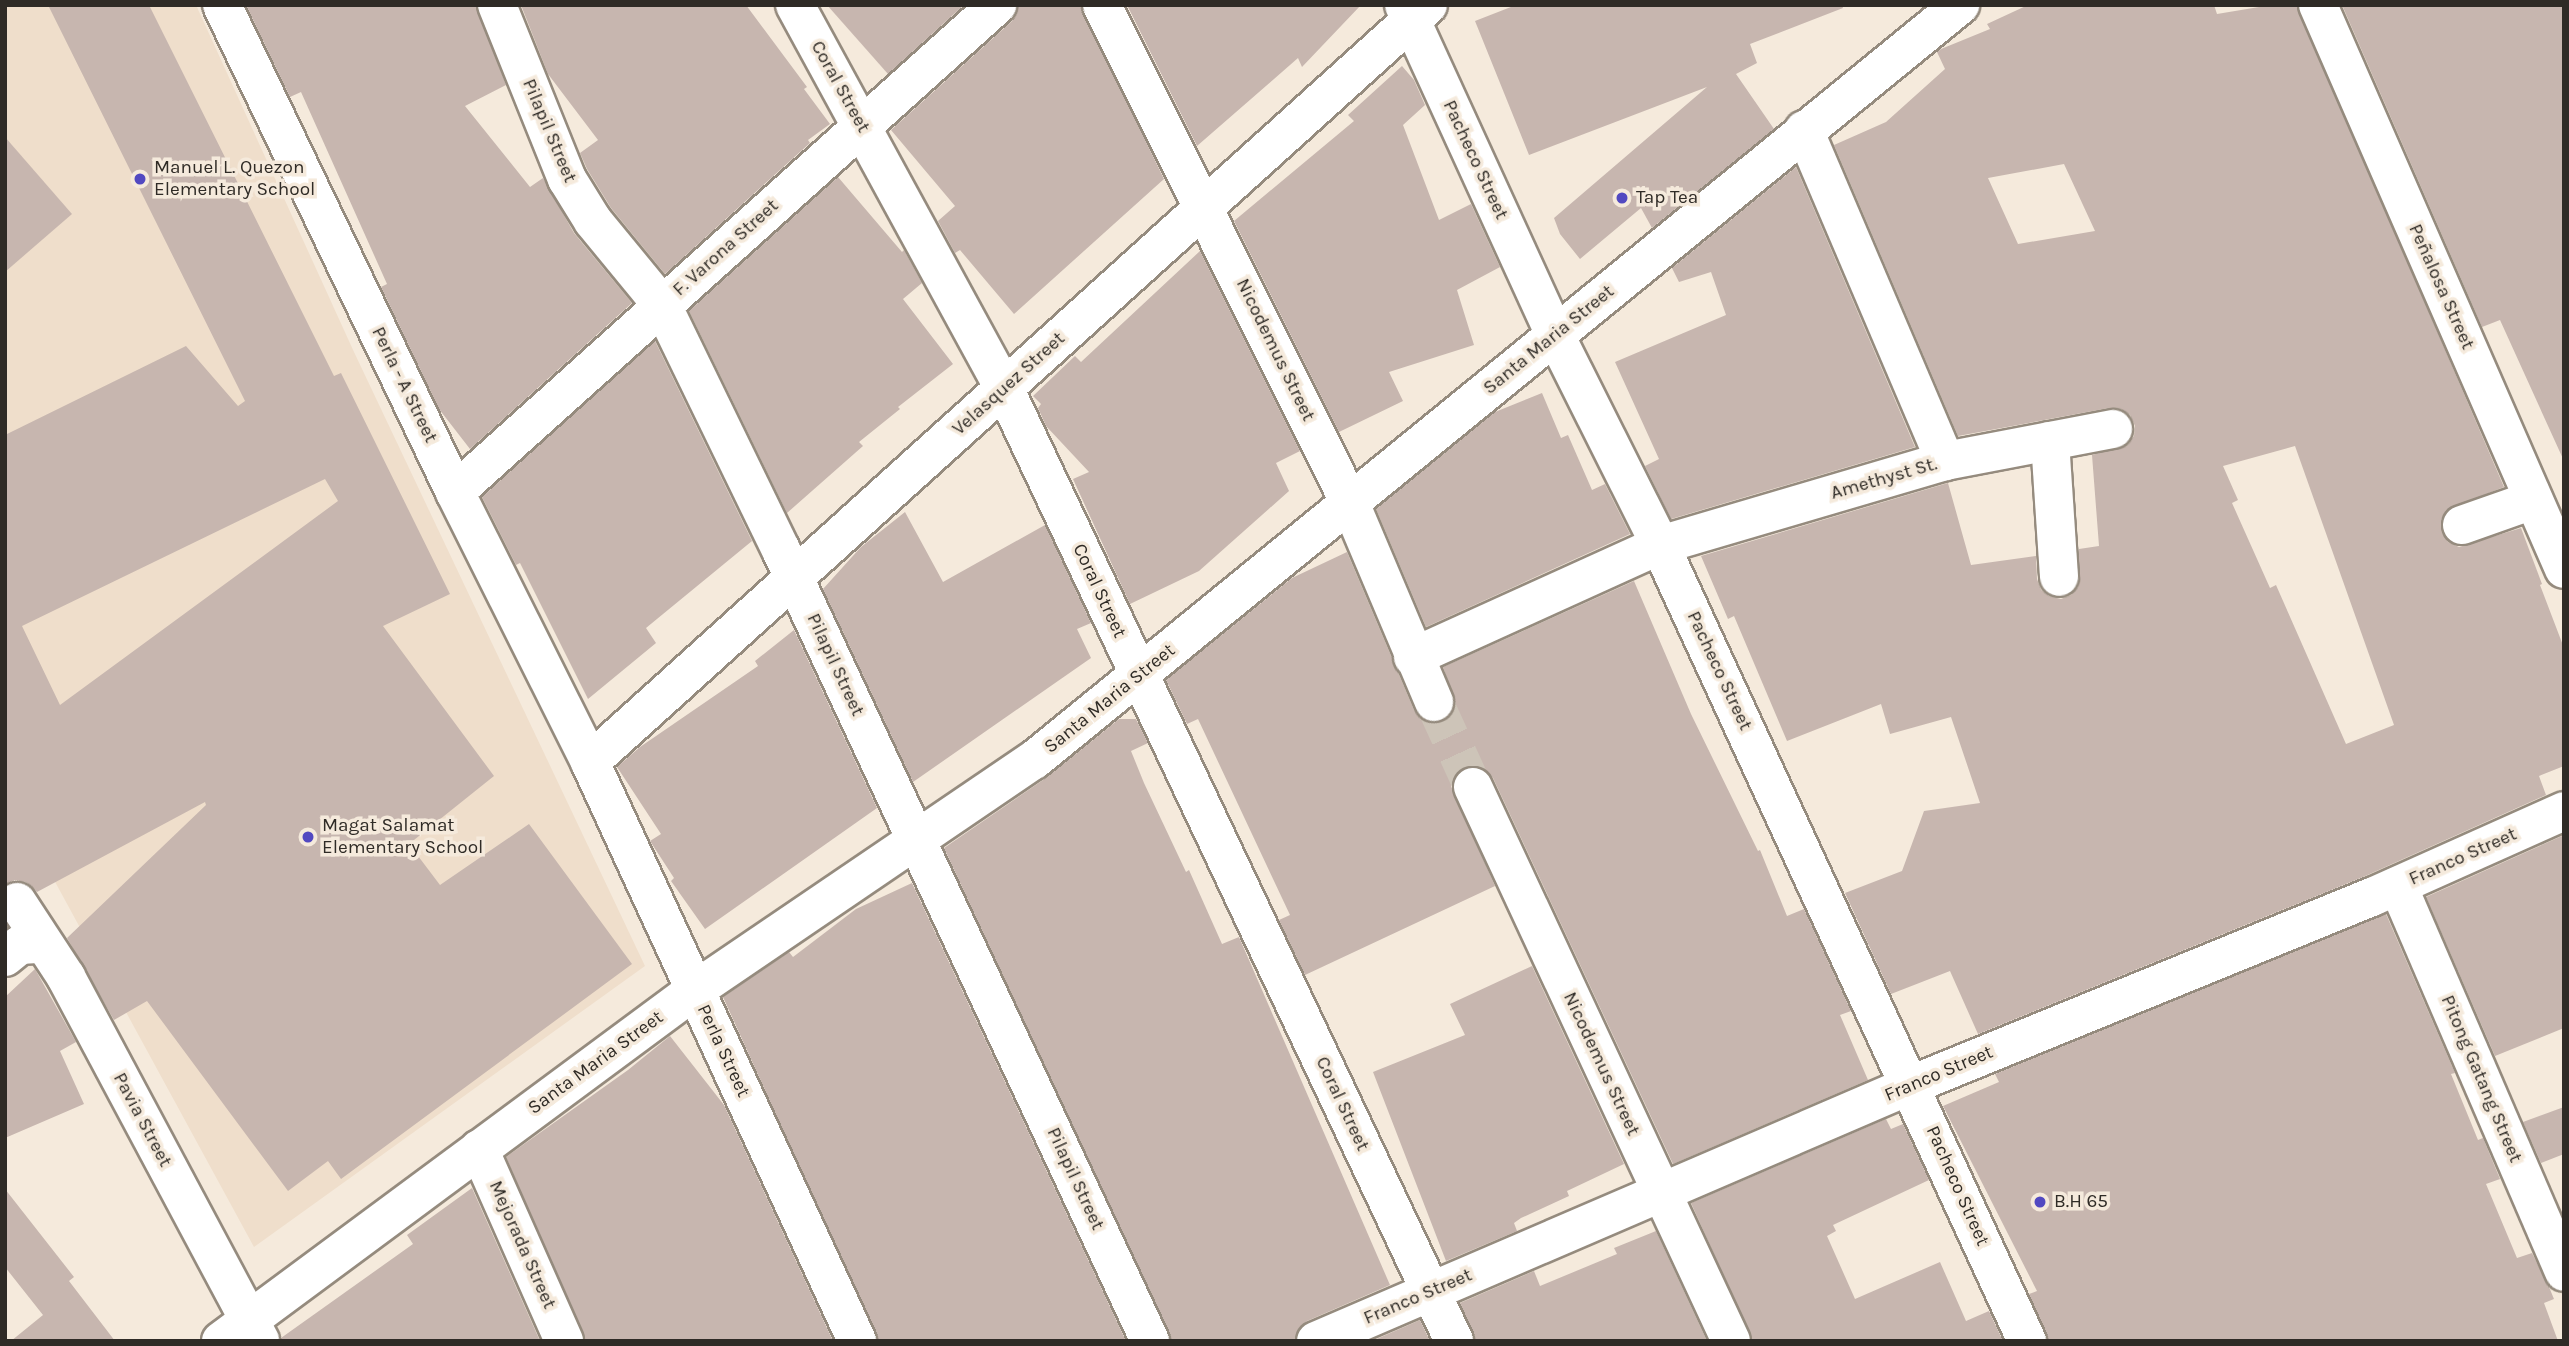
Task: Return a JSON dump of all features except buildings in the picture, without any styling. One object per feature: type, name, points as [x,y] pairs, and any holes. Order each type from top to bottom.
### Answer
[{"type":"street","name":"Perla - A Street","points":[[222,5],[455,492],[590,762]]},
{"type":"street","name":"Pilapil Street","points":[[498,5],[567,179],[593,221],[662,305],[794,579],[1150,1341]]},
{"type":"street","name":"Coral Street","points":[[795,5],[1004,388],[1454,1341]]},
{"type":"street","name":"F. Varona Street","points":[[455,492],[997,5]]},
{"type":"street","name":"Nicodemus Street","points":[[1102,5],[1350,503],[1434,702]]},
{"type":"street","name":"Santa Maria Street","points":[[243,1334],[479,1149],[695,990],[1034,760],[1140,677],[1804,130],[1960,5]]},
{"type":"street","name":"Peñalosa Street","points":[[2318,5],[2564,569]]},
{"type":"street","name":"Velasquez Street","points":[[590,762],[1205,208],[1414,10]]},
{"type":"street","name":"Pacheco Street","points":[[1414,10],[1555,335],[1660,545],[2027,1341]]},
{"type":"street","points":[[1804,130],[1945,461]]},
{"type":"street","name":"Amethyst St.","points":[[1413,657],[1660,545],[1945,461],[2113,429]]},
{"type":"street","points":[[2050,441],[2059,577]]},
{"type":"street","points":[[2462,525],[2533,500]]},
{"type":"street","name":"Perla Street","points":[[590,762],[856,1341]]},
{"type":"street","name":"Nicodemus Street","points":[[1473,787],[1731,1341]]},
{"type":"street","name":"Franco Street","points":[[1316,1341],[1911,1086],[2398,886],[2564,811]]},
{"type":"street","name":"Pitong Gatang Street","points":[[2398,886],[2564,1272]]},
{"type":"street","name":"Pavia Street","points":[[17,902],[41,944],[65,977],[243,1334]]},
{"type":"street","points":[[5,957],[20,945],[41,944]]},
{"type":"street","name":"Mejorada Street","points":[[479,1149],[564,1341]]},
{"type":"shaded area","name":"Magat Salamat Elementary School","points":[[5,5],[196,5],[354,352],[645,966],[254,1247],[5,790]]},
{"type":"tunnel","points":[[1434,702],[1473,787]]},
{"type":"place","name":"Manuel L. Quezon Elementary School","points":[[140,179]]},
{"type":"place","name":"Tap Tea","points":[[1622,198]]},
{"type":"place","name":"Magat Salamat Elementary School","points":[[308,837]]},
{"type":"place","name":"B.H 65","points":[[2040,1202]]}]
